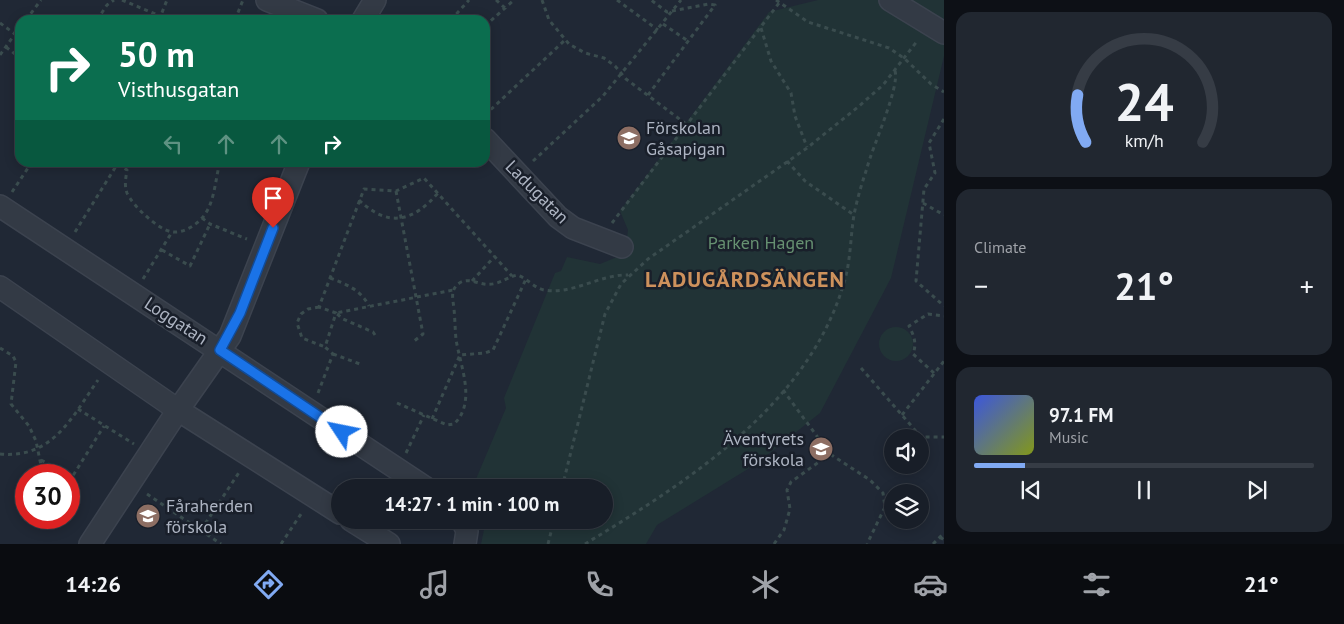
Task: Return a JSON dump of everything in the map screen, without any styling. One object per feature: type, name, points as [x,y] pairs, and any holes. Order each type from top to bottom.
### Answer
[{"type":"street","points":[[267,0],[304,15]]},
{"type":"street","points":[[366,15],[376,0]]},
{"type":"street","points":[[890,0],[944,33]]},
{"type":"street","name":"Ladugatan","points":[[490,144],[558,217],[573,228],[622,247]]},
{"type":"street","points":[[90,544],[149,453],[220,350],[240,313],[297,167]]},
{"type":"street","name":"Loggatan","points":[[1,206],[413,479]]},
{"type":"street","points":[[0,287],[178,410],[331,507]]},
{"type":"street","points":[[365,529],[389,544]]},
{"type":"street","points":[[465,544],[466,529]]},
{"type":"path","points":[[30,15],[41,0]]},
{"type":"path","points":[[101,15],[107,5],[114,0]]},
{"type":"path","points":[[122,0],[153,15]]},
{"type":"path","points":[[160,15],[167,0]]},
{"type":"path","points":[[237,15],[243,0]]},
{"type":"path","points":[[456,15],[469,0]]},
{"type":"path","points":[[496,0],[506,8]]},
{"type":"path","points":[[490,22],[514,0]]},
{"type":"path","points":[[542,0],[549,20],[565,40],[576,49],[604,58],[686,124]]},
{"type":"path","points":[[617,0],[658,30]]},
{"type":"path","points":[[648,95],[715,5],[709,4],[667,12],[651,0]]},
{"type":"path","points":[[518,175],[603,96],[681,0]]},
{"type":"path","points":[[600,239],[760,28],[778,1],[808,22],[879,44],[905,59],[931,84],[944,92]]},
{"type":"path","points":[[0,23],[15,34],[0,55]]},
{"type":"path","points":[[663,24],[688,41]]},
{"type":"path","points":[[760,28],[771,61],[791,93],[795,116],[807,148]]},
{"type":"path","points":[[490,110],[565,40]]},
{"type":"path","points":[[6,47],[15,54]]},
{"type":"path","points":[[564,479],[605,314],[621,284],[629,275],[807,148],[858,107],[905,59]]},
{"type":"path","points":[[585,544],[678,485],[752,423],[798,374],[824,330],[843,286],[851,251],[854,215],[867,166],[897,79],[895,70]]},
{"type":"path","points":[[944,119],[929,142],[935,172],[924,189],[916,281],[944,306]]},
{"type":"path","points":[[787,161],[805,181],[854,215]]},
{"type":"path","points":[[1,206],[28,167]]},
{"type":"path","points":[[64,249],[116,167]]},
{"type":"path","points":[[124,167],[127,170],[125,186],[132,202],[156,222],[172,232],[187,229],[202,218],[211,202],[219,167]]},
{"type":"path","points":[[319,307],[364,189],[396,192],[424,178],[512,276]]},
{"type":"path","points":[[396,192],[423,334],[413,342]]},
{"type":"path","points":[[359,200],[377,215],[401,217],[419,211],[438,193]]},
{"type":"path","points":[[923,203],[944,215]]},
{"type":"path","points":[[202,218],[210,224],[266,247]]},
{"type":"path","points":[[162,250],[190,266],[210,224]]},
{"type":"path","points":[[134,294],[172,232]]},
{"type":"path","points":[[472,281],[494,256]]},
{"type":"path","points":[[336,312],[453,290],[463,281],[494,284],[512,276],[520,276],[541,289],[563,290],[618,274],[629,275]]},
{"type":"path","points":[[330,278],[356,290],[369,306]]},
{"type":"path","points":[[460,356],[485,354],[493,350],[526,280]]},
{"type":"path","points":[[397,403],[450,425],[459,417],[466,391],[452,298],[453,290]]},
{"type":"path","points":[[360,364],[334,354],[302,338],[298,328],[301,314],[308,309],[319,307],[336,312],[351,323],[375,335]]},
{"type":"path","points":[[325,348],[336,312]]},
{"type":"path","points":[[934,374],[913,354],[914,336],[909,326],[928,314],[944,316]]},
{"type":"path","points":[[0,348],[13,356],[16,362],[11,404],[29,426],[42,464]]},
{"type":"path","points":[[311,411],[334,354]]},
{"type":"path","points":[[432,419],[460,356]]},
{"type":"path","points":[[902,415],[944,361]]},
{"type":"path","points":[[0,454],[25,453],[38,449],[59,435],[110,363]]},
{"type":"path","points":[[861,368],[921,437],[944,437]]},
{"type":"path","points":[[783,390],[830,454],[870,480],[883,493],[885,507],[867,544]]},
{"type":"path","points":[[78,409],[149,453]]},
{"type":"path","points":[[399,469],[424,415]]},
{"type":"path","points":[[80,464],[104,426]]},
{"type":"path","points":[[776,543],[784,530],[790,509],[787,490],[790,482],[830,454]]},
{"type":"path","points":[[201,530],[250,456]]},
{"type":"path","points":[[41,460],[49,464]]},
{"type":"path","points":[[130,482],[221,544]]},
{"type":"path","points":[[281,544],[313,496]]},
{"type":"path","points":[[548,544],[552,529]]},
{"type":"path","points":[[933,544],[944,533]]},
{"type":"path","points":[[940,536],[944,540]]},
{"type":"green space","name":"Parken Hagen","points":[[818,0],[944,0],[944,56],[891,278],[820,413],[756,464],[657,525],[646,544],[481,544],[484,529],[613,529],[613,479],[476,479],[506,408],[504,398],[555,273],[561,271],[567,257],[600,264],[617,257],[626,246],[628,230],[620,211],[769,12]]},
{"type":"green space","points":[[896,327],[908,332],[913,344],[908,356],[896,361],[884,356],[879,344],[884,332]]},
{"type":"place","name":"Förskolan Gåsapigan","points":[[629,138]]},
{"type":"place","name":"Äventyrets förskola","points":[[821,449]]},
{"type":"place","name":"Fåraherden förskola","points":[[148,516]]},
{"type":"district","name":"LADUGÅRDSÄNGEN","points":[[745,279]]},
{"type":"route","points":[[273,228],[240,313],[230,336],[220,350],[342,432]]}]
